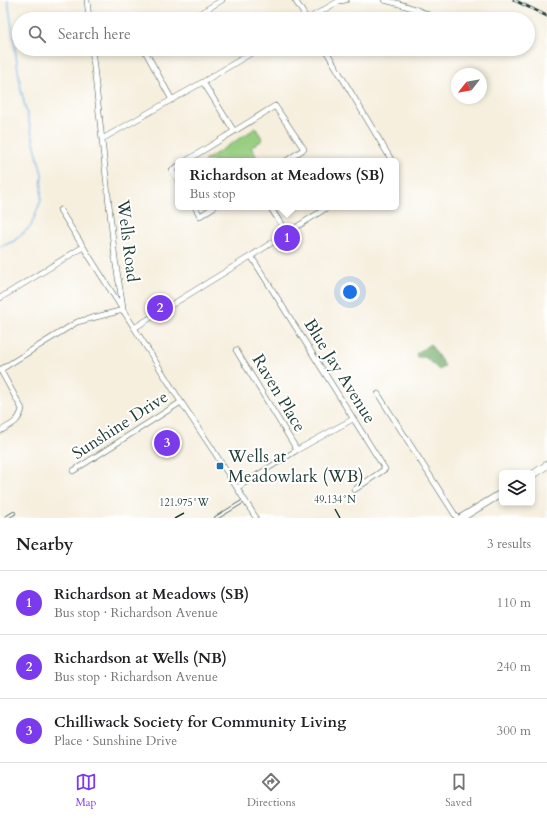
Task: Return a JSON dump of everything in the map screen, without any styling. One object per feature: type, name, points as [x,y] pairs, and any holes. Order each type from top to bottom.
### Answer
[{"type":"street","points":[[87,0],[88,12]]},
{"type":"street","points":[[202,12],[222,0]]},
{"type":"street","points":[[295,0],[303,12]]},
{"type":"street","points":[[319,12],[339,0],[346,0]]},
{"type":"street","points":[[384,0],[398,3],[422,12]]},
{"type":"street","name":"Wells Road","points":[[93,56],[114,259],[123,310],[256,518]]},
{"type":"street","points":[[148,56],[172,100]]},
{"type":"street","points":[[102,139],[246,56]]},
{"type":"street","points":[[329,56],[390,158]]},
{"type":"street","points":[[203,82],[234,131]]},
{"type":"street","points":[[191,158],[274,106],[304,149],[290,158]]},
{"type":"street","points":[[0,431],[16,421],[20,416],[22,409],[0,370],[77,322],[123,310],[60,210]]},
{"type":"street","points":[[197,210],[200,216],[209,210]]},
{"type":"street","points":[[272,210],[287,233]]},
{"type":"street","points":[[134,328],[323,210]]},
{"type":"street","points":[[0,298],[83,247]]},
{"type":"street","name":"Blue Jay Avenue","points":[[251,256],[385,469],[354,490]]},
{"type":"street","name":"Raven Place","points":[[236,350],[297,450]]},
{"type":"street","points":[[378,394],[457,518]]},
{"type":"street","name":"Sunshine Drive","points":[[73,471],[181,402]]},
{"type":"street","points":[[237,488],[297,450],[353,418]]},
{"type":"street","points":[[535,473],[547,466]]},
{"type":"street","points":[[461,518],[499,495]]},
{"type":"lane","points":[[216,518],[244,500]]},
{"type":"lane","points":[[6,518],[14,513]]},
{"type":"green space","points":[[256,128],[263,140],[251,147],[257,158],[209,158]]},
{"type":"green space","points":[[430,344],[445,366],[439,370],[425,357],[417,357],[416,354]]},
{"type":"waterway","points":[[8,0],[12,28]]},
{"type":"waterway","points":[[0,247],[14,241],[31,226],[41,200],[42,174],[21,90],[16,56]]},
{"type":"railway","points":[[514,0],[547,16]]},
{"type":"place","name":"Richardson at Meadows (SB)","points":[[287,238]]},
{"type":"place","name":"Richardson at Wells (NB)","points":[[160,308]]},
{"type":"place","name":"Chilliwack Society for Community Living","points":[[167,443]]},
{"type":"place","name":"Wells at Meadowlark (WB)","points":[[220,466]]}]
